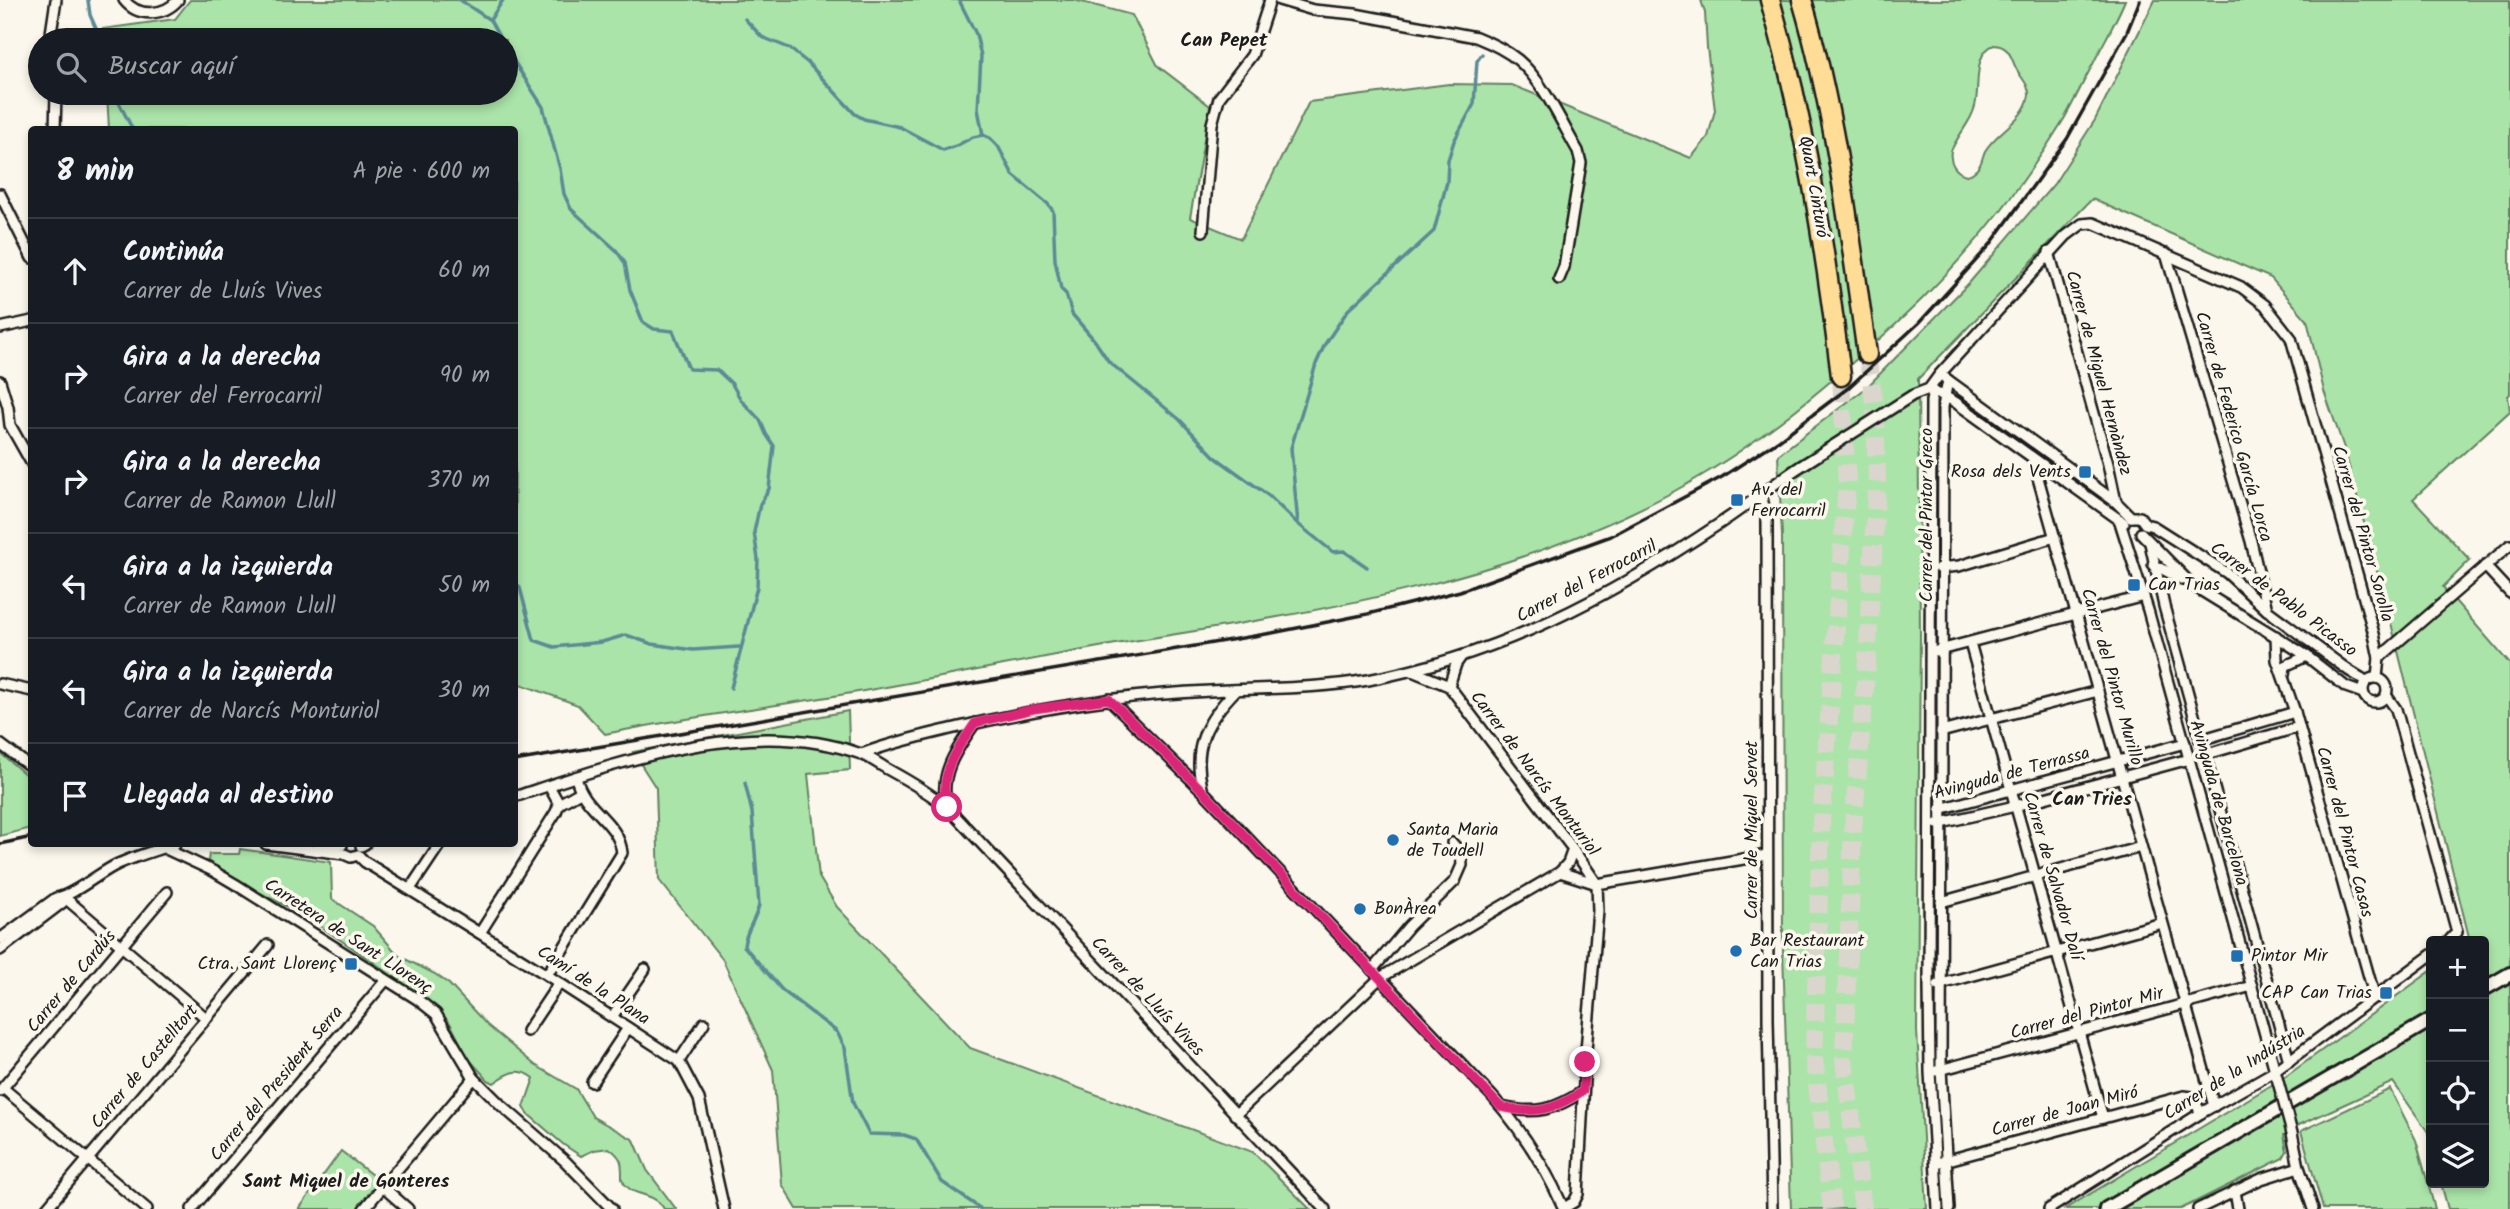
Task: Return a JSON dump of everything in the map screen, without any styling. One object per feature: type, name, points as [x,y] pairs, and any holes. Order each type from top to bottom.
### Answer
[{"type":"highway","name":"Quart Cinturó","points":[[1770,0],[1788,61],[1811,166],[1827,262],[1841,376]]},
{"type":"highway","name":"Quart Cinturó","points":[[1802,0],[1818,56],[1838,149],[1867,354]]},
{"type":"street","points":[[52,28],[56,0]]},
{"type":"street","points":[[124,0],[126,4],[142,12],[157,14],[178,0]]},
{"type":"street","points":[[1203,230],[1212,124],[1219,98],[1252,55],[1270,0]]},
{"type":"street","points":[[1279,0],[1313,10],[1355,14],[1476,37],[1494,44],[1519,61],[1536,81],[1578,152],[1581,163],[1564,267],[1559,279]]},
{"type":"street","points":[[55,126],[56,105]]},
{"type":"street","points":[[0,194],[28,244]]},
{"type":"street","points":[[2127,526],[2140,517],[2143,528],[2135,534],[1932,390],[1942,371],[2049,252],[2076,227],[2088,222],[2166,254]]},
{"type":"street","name":"Carrer de Miguel Hernàndez","points":[[2049,252],[2108,464],[2116,502]]},
{"type":"street","name":"Carrer del Pintor Sorolla","points":[[2166,254],[2241,287],[2265,305],[2291,338],[2379,658],[2377,677]]},
{"type":"street","name":"Carrer de Federico García Lorca","points":[[2166,254],[2251,541],[2267,610]]},
{"type":"street","points":[[0,328],[28,322]]},
{"type":"street","points":[[1942,371],[1948,380],[2116,502],[2127,526]]},
{"type":"street","name":"Carrer del Pintor Greco","points":[[1948,380],[1944,397],[1941,650],[1941,1069],[1949,1209]]},
{"type":"street","points":[[0,381],[6,397],[10,425],[28,457]]},
{"type":"street","name":"Carrer del Pintor Greco","points":[[1932,390],[1929,987],[1930,1072],[1938,1209]]},
{"type":"street","name":"Carrer del Ferrocarril","points":[[862,754],[886,745],[1034,709],[1138,696],[1310,687],[1366,680],[1461,657],[1561,618],[1659,563],[1801,466],[1913,395],[1932,390]]},
{"type":"street","name":"Carrer del Pintor Murillo","points":[[2033,460],[2214,1106]]},
{"type":"street","name":"Carrer de Miquel Servet","points":[[1761,493],[1767,521],[1772,1209]]},
{"type":"street","name":"Avinguda de Barcelona","points":[[2127,526],[2299,1167],[2313,1209]]},
{"type":"street","name":"Carrer de Pablo Picasso","points":[[2192,585],[2150,543],[2143,528],[2153,526],[2227,573],[2267,610],[2366,681]]},
{"type":"street","points":[[1930,569],[1970,563],[2055,537]]},
{"type":"street","name":"Avinguda de Barcelona","points":[[2150,543],[2153,564],[2204,755],[2289,1061]]},
{"type":"street","points":[[2379,658],[2510,545]]},
{"type":"street","name":"Carrer de Pablo Picasso","points":[[2153,564],[2276,636],[2346,687],[2363,693]]},
{"type":"street","points":[[2485,566],[2510,593]]},
{"type":"street","points":[[1930,651],[1970,643],[2144,596]]},
{"type":"street","name":"Carrer del Pintor Casas","points":[[2276,636],[2277,660],[2295,712],[2375,998]]},
{"type":"street","name":"Carrer de Salvador Dalí","points":[[1970,643],[2103,1118]]},
{"type":"street","points":[[2284,676],[2285,666],[2307,656]]},
{"type":"street","name":"Carrer de Narcís Monturiol","points":[[1449,686],[1461,657]]},
{"type":"street","name":"Carrer de Narcís Monturiol","points":[[1411,671],[1449,686],[1597,884],[1598,911],[1583,1091],[1578,1194],[1574,1202],[1564,1208]]},
{"type":"street","points":[[2386,695],[2375,702],[2367,699],[2363,693],[2366,681],[2377,677],[2386,684],[2386,695],[2396,709],[2457,932],[2454,936]]},
{"type":"street","points":[[0,684],[28,690]]},
{"type":"street","points":[[1202,790],[1199,773],[1203,735],[1214,713],[1236,690]]},
{"type":"street","points":[[1941,732],[2098,691]]},
{"type":"street","points":[[1132,720],[1128,712],[1129,706],[1138,696]]},
{"type":"street","points":[[1109,699],[1202,790],[1501,1107],[1527,1142],[1564,1208]]},
{"type":"street","points":[[2200,740],[2295,712]]},
{"type":"street","points":[[947,807],[944,794],[951,759],[975,723]]},
{"type":"street","points":[[2204,755],[2299,727]]},
{"type":"street","points":[[518,796],[670,750],[731,741],[804,741],[862,754]]},
{"type":"street","name":"Avinguda de Terrassa","points":[[1930,813],[2185,743]]},
{"type":"street","points":[[0,744],[28,765]]},
{"type":"street","name":"Carrer de Lluís Vives","points":[[862,754],[926,790],[947,807],[1325,1209]]},
{"type":"street","name":"Avinguda de Terrassa","points":[[1942,824],[2189,759]]},
{"type":"street","points":[[548,975],[622,853],[616,834],[580,792],[576,777]]},
{"type":"street","points":[[549,786],[559,803]]},
{"type":"street","points":[[480,933],[559,803],[580,792]]},
{"type":"street","points":[[1930,824],[1942,824]]},
{"type":"street","points":[[1373,970],[1409,926],[1455,881],[1462,865],[1461,853],[1452,843]]},
{"type":"street","points":[[0,939],[56,898],[64,897],[89,879],[118,864],[165,847]]},
{"type":"street","name":"Carretera de Sant Llorenç","points":[[169,847],[168,850],[235,884],[436,1014],[474,1078],[565,1161],[612,1209]]},
{"type":"street","points":[[290,847],[308,850],[343,848],[351,857],[361,847]]},
{"type":"street","name":"Camí de la Plana","points":[[361,847],[365,862],[548,975],[679,1061],[699,1100],[723,1209]]},
{"type":"street","points":[[410,888],[437,847]]},
{"type":"street","points":[[1941,902],[2141,847]]},
{"type":"street","points":[[1235,1115],[1380,978],[1560,872],[1573,849]]},
{"type":"street","points":[[1560,872],[1597,884],[1768,855]]},
{"type":"street","name":"Carrer de Cardús","points":[[1,1089],[167,892]]},
{"type":"street","points":[[64,897],[206,1018]]},
{"type":"street","points":[[0,950],[62,903],[64,897]]},
{"type":"street","points":[[1929,987],[2162,923]]},
{"type":"street","name":"Carrer de Castelltort","points":[[46,1209],[268,945]]},
{"type":"street","name":"Carrer de la Indústria","points":[[2049,1209],[2201,1113],[2276,1074],[2289,1061],[2426,959]]},
{"type":"street","points":[[612,1017],[645,969]]},
{"type":"street","points":[[2489,986],[2507,976]]},
{"type":"street","name":"Carrer del President Serra","points":[[191,1209],[386,980]]},
{"type":"street","points":[[527,1031],[559,982]]},
{"type":"street","name":"Carrer del Pintor Mir","points":[[1930,1072],[2252,986]]},
{"type":"street","points":[[679,1061],[704,1023]]},
{"type":"street","points":[[2106,1209],[2426,1023]]},
{"type":"street","points":[[592,1082],[628,1028]]},
{"type":"street","points":[[364,1209],[474,1078]]},
{"type":"street","points":[[1,1089],[147,1209]]},
{"type":"street","points":[[1501,1107],[1518,1111],[1551,1109],[1583,1091]]},
{"type":"street","name":"Carrer de Joan Miró","points":[[1946,1160],[2185,1096],[2205,1098],[2211,1093]]},
{"type":"street","points":[[2192,1097],[2201,1113]]},
{"type":"street","points":[[1934,1164],[1946,1160]]},
{"type":"street","points":[[2197,1209],[2261,1179],[2299,1167]]},
{"type":"street","points":[[383,1187],[408,1209]]},
{"type":"street","points":[[2235,1191],[2238,1209]]},
{"type":"green space","points":[[190,0],[1074,0],[1132,15],[1158,66],[1210,106],[1190,218],[1241,239],[1309,102],[1449,84],[1512,85],[1691,158],[1708,137],[1715,110],[1705,13],[1701,0],[2125,0],[2064,119],[2022,183],[1999,213],[1923,298],[1846,368],[1759,438],[1689,483],[1624,516],[1557,544],[1488,568],[1348,603],[836,696],[671,721],[605,734],[578,705],[518,683],[518,126],[109,126],[108,105],[518,105],[518,28],[109,28],[175,19]],"holes":[[[1994,45],[2005,49],[2028,88],[2029,95],[2022,112],[1990,144],[1978,168],[1966,175],[1954,166],[1951,151],[1975,108],[1983,54]]]},
{"type":"green space","points":[[2155,0],[2510,0],[2510,411],[2413,499],[2470,560],[2443,587],[2510,664],[2510,1209],[2448,1209],[2442,1188],[2489,1188],[2489,936],[2469,936],[2394,635],[2344,448],[2324,391],[2307,320],[2271,278],[2092,199],[1918,379],[1920,634],[1917,1031],[1927,1209],[1791,1209],[1783,950],[1782,536],[1778,455],[1866,388],[1970,282],[2054,184],[2095,120]]},
{"type":"green space","points":[[848,711],[850,770],[808,774],[819,877],[837,907],[970,1048],[1253,1152],[1310,1209],[797,1209],[782,1184],[773,1070],[723,960],[659,880],[656,788],[633,752]]},
{"type":"green space","points":[[0,753],[28,777],[28,829],[0,836]]},
{"type":"green space","points":[[240,849],[331,862],[332,899],[373,926],[399,956],[449,984],[487,1025],[535,1065],[576,1089],[593,1117],[634,1140],[647,1170],[676,1209],[664,1209],[654,1199],[626,1185],[622,1179],[621,1161],[609,1148],[594,1150],[581,1156],[528,1114],[524,1107],[534,1078],[529,1074],[509,1074],[494,1083],[488,1080],[468,1058],[450,1023],[440,1012],[302,914],[233,879],[208,861],[209,854],[239,854]]},
{"type":"green space","points":[[2426,975],[2426,1129],[2393,1082],[2299,1125],[2284,1135],[2287,1151],[2283,1158],[2181,1209],[2065,1209],[2285,1077]]},
{"type":"green space","points":[[2390,1089],[2416,1140],[2426,1176],[2426,1188],[2429,1188],[2435,1209],[2323,1209],[2301,1131]]},
{"type":"green space","points":[[341,1151],[381,1182],[358,1209],[299,1209]]},
{"type":"waterway","points":[[88,0],[96,28]]},
{"type":"waterway","points":[[460,0],[490,20]]},
{"type":"waterway","points":[[494,28],[490,20],[503,0]]},
{"type":"waterway","points":[[959,0],[976,34],[981,56],[978,109],[983,135]]},
{"type":"waterway","points":[[745,19],[762,37],[789,48],[808,63],[855,114],[864,119],[900,127],[943,150],[973,137],[983,135],[990,138],[998,146],[1013,175],[1053,211],[1055,260],[1061,289],[1066,294],[1072,314],[1109,362],[1179,419],[1215,457],[1269,496],[1298,524]]},
{"type":"waterway","points":[[1367,567],[1344,551],[1333,552],[1298,524],[1291,448],[1316,364],[1325,344],[1348,310],[1434,231],[1447,182],[1448,160],[1454,141],[1474,104],[1477,61],[1482,54]]},
{"type":"waterway","points":[[518,68],[543,107],[564,194],[571,209],[616,250],[625,263],[630,290],[643,322],[654,329],[673,331],[689,369],[717,370],[732,384],[741,400],[760,420],[774,446],[769,489],[760,504],[754,532],[758,559],[757,587],[731,688]]},
{"type":"waterway","points":[[120,105],[131,126]]},
{"type":"waterway","points":[[518,586],[534,640],[554,647],[602,642],[626,635],[652,644],[693,650],[739,647]]},
{"type":"waterway","points":[[745,783],[752,812],[759,905],[744,946],[782,990],[837,1032],[845,1048],[853,1103],[869,1134],[904,1135],[916,1139],[942,1182],[981,1209]]},
{"type":"tunnel","points":[[1863,1209],[1844,1060],[1853,828],[1867,662],[1877,479],[1875,408],[1867,354]]},
{"type":"tunnel","points":[[1832,1209],[1814,1059],[1821,823],[1847,483],[1841,376]]},
{"type":"railway","points":[[518,760],[1272,633],[1368,614],[1460,591],[1611,536],[1722,477],[1779,440],[1848,388],[1919,323],[1990,245],[2067,139],[2127,32],[2140,0]]},
{"type":"railway","points":[[0,844],[28,838]]},
{"type":"place","name":"Rosa dels Vents","points":[[2085,472]]},
{"type":"place","name":"Av. del Ferrocarril","points":[[1737,500]]},
{"type":"place","name":"Can Trias","points":[[2134,585]]},
{"type":"place","name":"Santa Maria de Toudell","points":[[1393,840]]},
{"type":"place","name":"BonÀrea","points":[[1360,909]]},
{"type":"place","name":"Bar Restaurant Can Trias","points":[[1736,951]]},
{"type":"place","name":"Pintor Mir","points":[[2237,956]]},
{"type":"place","name":"Ctra. Sant Llorenç","points":[[351,964]]},
{"type":"place","name":"CAP Can Trias","points":[[2386,993]]},
{"type":"district","name":"Can Pepet","points":[[1224,41]]},
{"type":"district","name":"Can Tries","points":[[2092,800]]},
{"type":"district","name":"Sant Miquel de Gonteres","points":[[346,1182]]},
{"type":"route","points":[[947,807],[944,794],[951,759],[975,723],[1034,709],[1109,699],[1202,790],[1501,1107],[1518,1111],[1551,1109],[1572,1098],[1583,1091],[1585,1062]]}]
